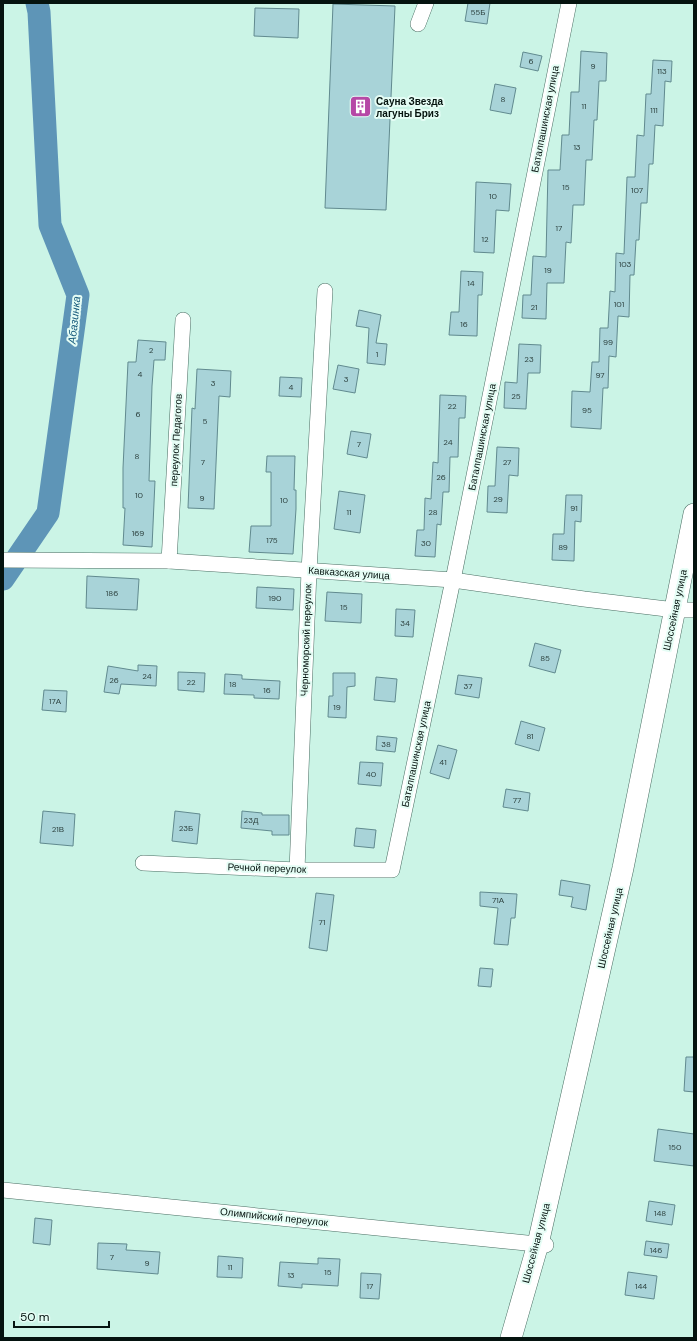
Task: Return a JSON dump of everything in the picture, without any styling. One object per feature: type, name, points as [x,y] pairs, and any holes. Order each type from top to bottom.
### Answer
[{"type":"main road","name":"Шоссейная улица","points":[[683,610],[694,514]]},
{"type":"main road","name":"Шоссейная улица","points":[[525,1338],[542,1244],[623,868],[683,610],[694,548]]},
{"type":"main road","name":"Шоссейная улица","points":[[510,1338],[542,1244]]},
{"type":"street","points":[[418,24],[426,3]]},
{"type":"street","name":"Баталпашинская улица","points":[[392,870],[453,580],[569,3]]},
{"type":"street","name":"Черноморский переулок","points":[[297,870],[309,571],[325,291]]},
{"type":"street","name":"переулок Педагогов","points":[[169,561],[183,320]]},
{"type":"street","name":"Кавказская улица","points":[[3,560],[169,561],[453,580],[683,610]]},
{"type":"street","name":"Речной переулок","points":[[143,863],[297,870],[392,870]]},
{"type":"street","name":"Олимпийский переулок","points":[[3,1190],[542,1244]]},
{"type":"building","points":[[468,3],[490,3],[487,24],[465,21]]},
{"type":"building","name":"Сауна Звезда лагуны Бриз","points":[[333,4],[395,6],[386,210],[325,208]]},
{"type":"building","points":[[255,8],[299,9],[298,38],[254,36]]},
{"type":"building","points":[[581,51],[607,53],[606,81],[599,81],[597,120],[594,120],[592,160],[586,160],[584,205],[573,205],[571,243],[566,242],[564,283],[547,283],[546,319],[522,318],[523,295],[531,295],[533,256],[546,257],[548,170],[560,170],[562,135],[569,135],[571,92],[579,92]]},
{"type":"building","points":[[523,52],[542,56],[538,71],[520,67]]},
{"type":"building","points":[[653,60],[672,61],[671,82],[665,81],[663,126],[655,125],[653,164],[649,164],[647,203],[641,203],[639,240],[636,240],[634,275],[630,275],[629,317],[618,316],[616,357],[609,356],[608,388],[603,388],[601,429],[571,427],[572,391],[590,392],[592,362],[599,362],[600,328],[608,328],[610,291],[615,292],[616,253],[624,254],[627,177],[635,177],[637,135],[644,136],[646,94],[651,94]]},
{"type":"building","points":[[495,84],[516,88],[511,114],[490,110]]},
{"type":"building","points":[[476,182],[511,184],[509,211],[496,210],[494,253],[474,252]]},
{"type":"building","points":[[461,271],[483,272],[482,295],[478,295],[477,336],[449,335],[451,312],[459,312]]},
{"type":"building","points":[[359,310],[381,315],[376,343],[387,344],[385,365],[367,363],[369,328],[356,326]]},
{"type":"building","points":[[138,340],[166,342],[165,360],[154,360],[152,386],[149,481],[155,481],[152,547],[123,545],[125,508],[123,508],[123,468],[128,362],[136,362]]},
{"type":"building","points":[[519,344],[541,345],[540,373],[528,373],[526,409],[504,408],[505,382],[517,383]]},
{"type":"building","points":[[338,365],[359,369],[355,393],[333,389]]},
{"type":"building","points":[[197,369],[231,371],[230,397],[219,396],[214,509],[188,508],[192,408],[195,409]]},
{"type":"building","points":[[280,377],[302,378],[301,397],[279,396]]},
{"type":"building","points":[[440,395],[466,396],[465,418],[459,418],[458,457],[450,457],[449,492],[443,492],[441,525],[437,524],[435,557],[415,556],[417,530],[424,530],[425,498],[431,499],[433,462],[438,463]]},
{"type":"building","points":[[351,431],[371,434],[367,458],[347,454]]},
{"type":"building","points":[[497,447],[519,448],[518,476],[509,475],[507,513],[487,512],[488,486],[495,486]]},
{"type":"building","points":[[267,456],[295,456],[294,490],[296,490],[296,509],[293,554],[249,552],[251,526],[271,526],[271,472],[266,472]]},
{"type":"building","points":[[339,491],[365,495],[360,533],[334,529]]},
{"type":"building","points":[[566,495],[582,495],[581,522],[575,521],[574,561],[552,560],[553,534],[564,534]]},
{"type":"building","points":[[87,576],[139,579],[137,610],[86,608]]},
{"type":"building","points":[[257,587],[294,589],[293,610],[256,608]]},
{"type":"building","points":[[327,592],[362,594],[361,623],[325,621]]},
{"type":"building","points":[[396,609],[415,610],[413,637],[395,636]]},
{"type":"building","points":[[535,643],[561,650],[555,673],[529,666]]},
{"type":"building","points":[[138,665],[157,666],[156,686],[121,684],[119,694],[104,692],[108,666],[138,671]]},
{"type":"building","points":[[178,672],[205,673],[204,692],[178,690]]},
{"type":"building","points":[[333,673],[355,673],[355,686],[347,687],[346,718],[328,717],[329,696],[333,696]]},
{"type":"building","points":[[225,674],[242,675],[242,679],[280,681],[279,699],[254,698],[254,695],[224,694]]},
{"type":"building","points":[[458,675],[482,678],[479,698],[455,694]]},
{"type":"building","points":[[376,677],[397,679],[395,702],[374,700]]},
{"type":"building","points":[[44,690],[67,691],[66,712],[42,710]]},
{"type":"building","points":[[521,721],[545,728],[539,751],[515,744]]},
{"type":"building","points":[[377,736],[397,738],[395,752],[376,750]]},
{"type":"building","points":[[438,745],[457,750],[449,779],[430,773]]},
{"type":"building","points":[[360,762],[383,763],[381,786],[358,784]]},
{"type":"building","points":[[506,789],[530,793],[528,811],[503,807]]},
{"type":"building","points":[[43,811],[75,814],[73,846],[40,843]]},
{"type":"building","points":[[175,811],[200,814],[197,844],[172,841]]},
{"type":"building","points":[[242,811],[262,813],[262,815],[289,815],[289,835],[272,835],[272,831],[241,828]]},
{"type":"building","points":[[356,828],[376,830],[374,848],[354,846]]},
{"type":"building","points":[[561,880],[590,885],[586,910],[571,907],[573,897],[559,895]]},
{"type":"building","points":[[480,892],[517,894],[515,918],[511,918],[508,945],[494,944],[498,908],[480,906]]},
{"type":"building","points":[[316,893],[334,895],[327,951],[309,948]]},
{"type":"building","points":[[480,968],[493,969],[491,987],[478,986]]},
{"type":"building","points":[[686,1057],[694,1057],[694,1092],[684,1091]]},
{"type":"building","points":[[658,1129],[694,1134],[694,1166],[654,1161]]},
{"type":"building","points":[[649,1201],[675,1205],[672,1225],[646,1221]]},
{"type":"building","points":[[35,1218],[52,1220],[50,1245],[33,1243]]},
{"type":"building","points":[[646,1241],[669,1244],[667,1258],[644,1255]]},
{"type":"building","points":[[98,1243],[127,1244],[126,1250],[160,1252],[158,1274],[97,1269]]},
{"type":"building","points":[[218,1256],[243,1258],[242,1278],[217,1277]]},
{"type":"building","points":[[318,1258],[340,1259],[338,1286],[302,1284],[302,1288],[278,1286],[280,1262],[318,1264]]},
{"type":"building","points":[[628,1272],[657,1276],[654,1299],[625,1295]]},
{"type":"building","points":[[361,1273],[381,1274],[379,1299],[360,1298]]},
{"type":"waterway","name":"Абазинка","points":[[3,579],[48,513],[78,295],[50,225],[39,12],[37,3]]},
{"type":"place","name":"Сауна Звезда лагуны Бриз","points":[[360,107]]}]
